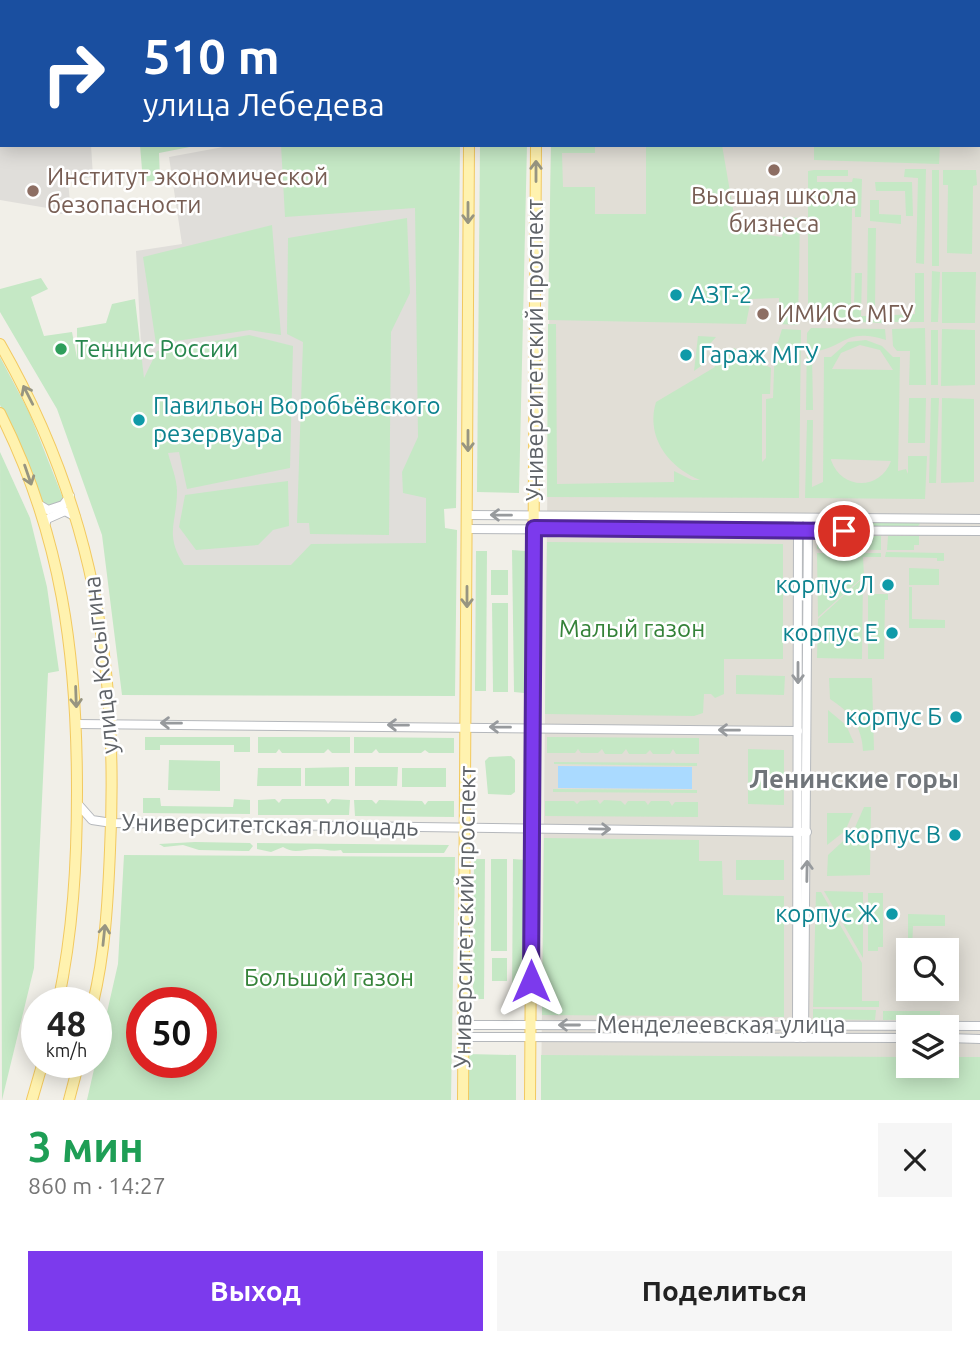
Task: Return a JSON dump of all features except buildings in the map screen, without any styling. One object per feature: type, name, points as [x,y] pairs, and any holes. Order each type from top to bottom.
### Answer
[{"type":"main road","name":"Университетский проспект","points":[[463,1100],[469,147]]},
{"type":"main road","name":"Университетский проспект","points":[[530,1100],[536,147]]},
{"type":"main road","name":"улица Косыгина","points":[[0,344],[32,403],[70,496],[78,519],[100,615],[112,723],[112,823],[107,908],[95,987]]},
{"type":"main road","name":"улица Косыгина","points":[[0,413],[45,526],[66,612],[76,688],[74,909],[61,987]]},
{"type":"main road","points":[[32,1100],[38,1078]]},
{"type":"main road","points":[[69,1100],[75,1078]]},
{"type":"street","points":[[38,504],[48,510],[62,505],[70,496]]},
{"type":"street","points":[[45,526],[51,515],[65,511],[78,519]]},
{"type":"street","points":[[467,515],[980,519]]},
{"type":"street","points":[[643,530],[648,524],[644,517]]},
{"type":"street","points":[[800,1026],[807,832],[808,518]]},
{"type":"street","points":[[798,519],[797,832],[800,1038]]},
{"type":"street","points":[[922,531],[923,519]]},
{"type":"street","points":[[467,529],[980,531]]},
{"type":"street","points":[[77,724],[797,731]]},
{"type":"street","name":"Университетская площадь","points":[[77,803],[92,820],[112,823],[807,832]]},
{"type":"street","name":"Менделеевская улица","points":[[463,1025],[980,1026]]},
{"type":"street","points":[[642,1025],[648,1031],[642,1037]]},
{"type":"street","points":[[837,1026],[831,1032],[837,1038]]},
{"type":"street","name":"Менделеевская улица","points":[[463,1037],[896,1038]]},
{"type":"street","points":[[959,1038],[980,1038]]},
{"type":"shaded area","points":[[0,147],[91,147],[93,177],[68,180],[71,214],[60,214],[59,210],[0,200]]},
{"type":"shaded area","points":[[223,147],[454,147],[434,486],[435,573],[174,623],[143,382],[136,251],[182,244],[169,157]]},
{"type":"shaded area","points":[[551,147],[980,147],[980,1100],[541,1100]]},
{"type":"green space","points":[[140,147],[190,147],[159,153],[160,180],[143,182]]},
{"type":"green space","points":[[281,147],[460,147],[456,508],[444,509],[445,528],[457,530],[455,696],[122,695],[102,535],[57,409],[0,312],[0,289],[41,278],[48,289],[31,297],[44,336],[72,332],[77,358],[77,328],[106,323],[112,304],[135,299],[144,378],[157,351],[249,335],[293,346],[290,468],[187,489],[179,452],[168,453],[177,486],[174,545],[184,565],[291,565],[311,544],[426,543],[426,498],[403,493],[402,472],[418,437],[415,208],[285,217]]},
{"type":"green space","points":[[480,147],[527,147],[519,493],[477,492]]},
{"type":"green space","points":[[551,147],[595,147],[595,153],[562,153],[563,187],[595,187],[595,214],[646,214],[646,147],[722,147],[734,215],[733,230],[782,237],[783,217],[800,218],[798,325],[779,324],[779,298],[751,299],[746,324],[548,320]]},
{"type":"green space","points":[[814,147],[940,147],[939,164],[814,160]]},
{"type":"green space","points":[[905,169],[926,169],[924,264],[916,263],[918,178],[904,177]]},
{"type":"green space","points":[[848,170],[848,176],[817,176],[817,182],[852,182],[853,178],[862,179],[861,217],[855,217],[855,208],[852,208],[851,306],[854,306],[855,273],[862,273],[861,316],[883,316],[883,323],[808,320],[808,171]]},
{"type":"green space","points":[[932,170],[939,170],[939,266],[932,266]]},
{"type":"green space","points":[[943,170],[976,170],[977,185],[973,186],[972,254],[947,253],[948,185],[943,185]]},
{"type":"green space","points":[[875,182],[912,182],[913,216],[906,216],[905,191],[876,191]]},
{"type":"green space","points":[[870,200],[879,200],[879,214],[901,215],[901,224],[870,221]]},
{"type":"green space","points":[[407,218],[410,293],[391,332],[389,535],[310,534],[309,523],[297,523],[303,342],[287,334],[288,238]]},
{"type":"green space","points":[[272,225],[281,335],[250,330],[156,344],[143,257]]},
{"type":"green space","points":[[868,228],[876,228],[875,307],[867,308]]},
{"type":"green space","points":[[932,271],[940,272],[938,322],[931,322]]},
{"type":"green space","points":[[942,272],[976,272],[975,323],[942,323]]},
{"type":"green space","points":[[915,273],[924,273],[924,322],[894,322],[894,315],[915,314]]},
{"type":"green space","points":[[548,324],[556,324],[557,484],[674,482],[674,471],[692,480],[700,480],[679,468],[663,450],[654,428],[656,402],[715,367],[712,360],[734,348],[771,368],[770,394],[762,394],[762,462],[766,458],[766,399],[773,398],[775,343],[778,342],[782,329],[801,330],[799,498],[547,497]]},
{"type":"green space","points":[[811,328],[885,329],[886,340],[853,337],[832,347],[812,352],[813,410],[806,410],[807,333]]},
{"type":"green space","points":[[925,328],[926,385],[909,385],[910,351],[897,351],[893,346],[892,329]]},
{"type":"green space","points":[[942,329],[975,330],[975,385],[941,386]]},
{"type":"green space","points":[[931,330],[938,330],[938,385],[931,385]]},
{"type":"green space","points":[[698,336],[716,337],[703,352],[701,366],[694,371]]},
{"type":"green space","points":[[866,340],[882,346],[893,357],[900,357],[898,471],[906,469],[908,474],[908,456],[927,456],[925,499],[805,498],[807,420],[813,420],[812,487],[823,482],[824,357],[831,357],[848,342]],"holes":[[[860,345],[880,350],[893,370],[832,369],[841,353]],[[831,459],[891,461],[886,471],[870,482],[851,481],[836,470]]]},
{"type":"green space","points":[[0,357],[29,412],[63,498],[62,502],[44,509],[0,405]]},
{"type":"green space","points":[[909,398],[926,398],[925,443],[908,443]]},
{"type":"green space","points":[[931,398],[939,398],[936,483],[929,483]]},
{"type":"green space","points":[[942,398],[974,399],[974,482],[941,483]]},
{"type":"green space","points":[[0,452],[30,518],[47,587],[59,671],[48,673],[34,968],[29,987],[21,987],[21,1022],[2,1100]]},
{"type":"green space","points":[[288,481],[289,526],[273,530],[258,545],[196,550],[179,527],[185,495]]},
{"type":"green space","points":[[547,518],[637,521],[636,526],[547,525]]},
{"type":"green space","points":[[659,521],[783,521],[786,526],[659,527]]},
{"type":"green space","points":[[819,521],[920,524],[917,527],[819,527]]},
{"type":"green space","points":[[817,535],[881,536],[881,550],[817,549]]},
{"type":"green space","points":[[888,536],[919,536],[919,545],[914,545],[914,550],[887,550]]},
{"type":"green space","name":"Малый газон","points":[[547,542],[783,544],[783,659],[724,659],[724,694],[715,698],[711,694],[704,694],[703,713],[694,716],[545,714]]},
{"type":"green space","points":[[512,550],[525,551],[524,693],[514,692]]},
{"type":"green space","points":[[476,551],[487,551],[486,691],[475,691]]},
{"type":"green space","points":[[886,552],[944,553],[944,561],[937,561],[937,558],[885,557]]},
{"type":"green space","points":[[817,553],[881,553],[881,557],[863,557],[864,576],[818,617]]},
{"type":"green space","points":[[909,568],[939,569],[939,585],[909,585]]},
{"type":"green space","points":[[491,570],[508,570],[508,595],[491,595]]},
{"type":"green space","points":[[863,578],[862,659],[817,658],[818,619]]},
{"type":"green space","points":[[909,587],[912,587],[912,619],[945,620],[945,628],[909,628]]},
{"type":"green space","points":[[868,594],[888,594],[888,600],[885,600],[884,659],[868,659]]},
{"type":"green space","points":[[492,603],[508,603],[508,692],[493,692]]},
{"type":"green space","points":[[736,675],[785,676],[784,695],[736,694]]},
{"type":"green space","points":[[829,678],[872,678],[874,750],[863,751],[854,720],[830,699]]},
{"type":"green space","points":[[828,710],[846,725],[854,743],[828,743]]},
{"type":"green space","points":[[145,737],[250,737],[250,752],[234,752],[234,745],[160,745],[160,750],[145,750]]},
{"type":"green space","points":[[258,737],[350,737],[350,753],[332,753],[328,749],[324,753],[282,753],[279,749],[276,753],[258,753]]},
{"type":"green space","points":[[354,737],[454,738],[454,753],[429,753],[425,750],[421,753],[379,753],[376,749],[372,753],[354,753]]},
{"type":"green space","points":[[547,737],[699,738],[699,754],[676,754],[673,749],[670,754],[653,754],[650,750],[646,754],[629,754],[626,749],[622,754],[605,754],[602,749],[598,753],[581,753],[578,749],[575,753],[547,753]]},
{"type":"green space","points":[[748,749],[784,750],[784,805],[748,804]]},
{"type":"green space","points":[[511,756],[515,760],[515,792],[511,795],[488,794],[485,761],[489,757]]},
{"type":"green space","points":[[169,760],[220,761],[220,791],[168,790]]},
{"type":"green space","points":[[697,763],[697,766],[554,764]]},
{"type":"green space","points":[[349,767],[349,786],[305,786],[305,768]]},
{"type":"green space","points":[[355,767],[398,767],[397,786],[355,786]]},
{"type":"green space","points":[[258,768],[301,768],[301,786],[257,786]]},
{"type":"green space","points":[[402,768],[446,768],[446,787],[402,787]]},
{"type":"green space","points":[[553,789],[697,790],[697,793],[553,792]]},
{"type":"green space","points":[[143,798],[160,798],[161,806],[233,807],[234,799],[250,800],[250,814],[143,813]]},
{"type":"green space","points":[[275,799],[279,803],[282,799],[325,799],[328,804],[332,799],[350,800],[349,815],[258,815],[258,800]]},
{"type":"green space","points":[[354,800],[372,800],[376,804],[379,800],[422,801],[425,805],[428,801],[454,801],[454,817],[355,816]]},
{"type":"green space","points":[[597,800],[600,804],[604,800],[621,801],[625,805],[628,801],[645,801],[648,805],[651,801],[669,801],[672,806],[675,802],[698,802],[698,817],[545,816],[545,801],[574,801],[577,804],[580,801]]},
{"type":"green space","points":[[864,807],[871,807],[870,875],[827,876],[828,855],[853,832]]},
{"type":"green space","points":[[827,813],[853,813],[845,831],[827,845]]},
{"type":"green space","points":[[544,838],[699,840],[699,861],[722,861],[723,895],[784,896],[784,1017],[542,1015]]},
{"type":"green space","points":[[250,843],[253,846],[249,851],[243,851],[199,850],[183,845],[164,847],[159,844]]},
{"type":"green space","points":[[257,843],[449,845],[444,853],[343,853],[341,850],[296,851],[283,847],[271,852],[257,849]]},
{"type":"green space","name":"Большой газон","points":[[124,855],[455,857],[451,1100],[87,1100],[92,1078],[112,1078],[112,990],[118,964]]},
{"type":"green space","points":[[474,859],[485,859],[484,999],[473,999]]},
{"type":"green space","points":[[491,859],[507,859],[507,951],[491,951]]},
{"type":"green space","points":[[513,859],[525,860],[524,1002],[512,1001]]},
{"type":"green space","points":[[736,860],[784,860],[784,880],[736,880]]},
{"type":"green space","points":[[824,891],[863,892],[863,958]]},
{"type":"green space","points":[[816,892],[821,892],[862,963],[862,1001],[879,1001],[879,1007],[813,1007]]},
{"type":"green space","points":[[868,893],[883,893],[883,947],[878,947],[878,951],[868,951]]},
{"type":"green space","points":[[908,914],[945,915],[945,926],[913,926],[912,938],[908,938]]},
{"type":"green space","points":[[492,958],[507,958],[507,981],[492,981]]},
{"type":"green space","points":[[813,1009],[876,1010],[875,1020],[813,1019]]},
{"type":"green space","points":[[883,1011],[940,1011],[940,1015],[896,1015],[896,1020],[883,1020]]},
{"type":"green space","points":[[467,1054],[516,1055],[516,1100],[467,1100]]},
{"type":"green space","points":[[541,1055],[896,1057],[896,1078],[959,1078],[959,1057],[980,1057],[980,1100],[541,1100]]},
{"type":"water","points":[[558,766],[692,767],[692,789],[558,788]]},
{"type":"place","name":"Высшая школа бизнеса","points":[[774,170]]},
{"type":"place","name":"Институт экономической безопасности","points":[[33,191]]},
{"type":"place","name":"АЗТ-2","points":[[676,295]]},
{"type":"place","name":"ИМИСС МГУ","points":[[763,314]]},
{"type":"place","name":"Теннис России","points":[[61,349]]},
{"type":"place","name":"Гараж МГУ","points":[[686,355]]},
{"type":"place","name":"Павильон Воробьёвского резервуара","points":[[139,420]]},
{"type":"place","name":"корпус Л","points":[[888,585]]},
{"type":"place","name":"корпус Е","points":[[892,633]]},
{"type":"place","name":"корпус Б","points":[[956,717]]},
{"type":"place","name":"корпус В","points":[[955,835]]},
{"type":"place","name":"корпус Ж","points":[[892,914]]},
{"type":"district","name":"Ленинские горы","points":[[854,779]]},
{"type":"route","points":[[531,981],[534,528],[844,531]]}]
